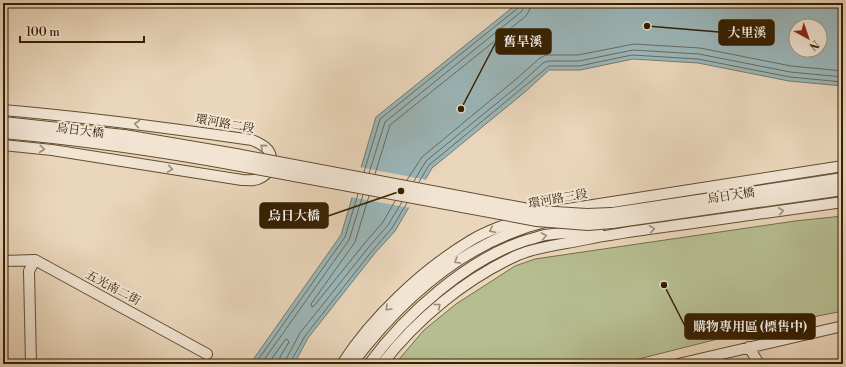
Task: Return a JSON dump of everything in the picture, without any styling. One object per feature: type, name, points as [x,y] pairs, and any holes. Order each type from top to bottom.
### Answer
[{"type":"street","name":"環河路二段","points":[[3,110],[125,122],[252,140],[267,149],[271,156],[272,165],[267,173],[260,179],[242,180],[52,150],[3,145]]},
{"type":"street","name":"烏日大橋","points":[[3,123],[124,136],[172,148],[537,220],[564,223],[588,224],[612,222],[843,188]]},
{"type":"street","name":"烏日大橋","points":[[3,132],[172,148],[561,214],[612,214],[843,180]]},
{"type":"street","name":"環河路三段","points":[[342,364],[368,328],[388,307],[414,284],[444,259],[471,240],[502,225],[567,209],[843,166]]},
{"type":"street","name":"環河路三段","points":[[352,364],[371,338],[420,290],[449,266],[507,234],[537,224],[568,217],[734,191],[832,168]]},
{"type":"street","points":[[382,364],[414,328],[435,308],[492,268],[519,254],[613,234],[843,202]]},
{"type":"street","points":[[369,364],[401,326],[428,301],[458,277],[493,255],[513,245],[544,235],[584,232],[613,234]]},
{"type":"street","points":[[3,261],[35,260]]},
{"type":"street","points":[[31,364],[29,271],[35,260]]},
{"type":"street","name":"五光南二街","points":[[35,260],[207,354]]},
{"type":"street","points":[[678,364],[843,326]]},
{"type":"street","points":[[749,347],[759,364]]},
{"type":"green space","points":[[843,216],[843,311],[773,325],[619,364],[395,364],[424,330],[456,304],[515,266],[535,259],[795,221]]},
{"type":"water","points":[[518,3],[843,3],[843,86],[789,81],[698,63],[633,59],[580,70],[549,70],[525,92],[432,168],[395,231],[375,253],[308,338],[294,364],[250,364],[341,235],[376,117]]},
{"type":"pier","points":[[359,167],[427,180],[411,208],[350,197]]},
{"type":"place","name":"大里溪","points":[[647,26]]},
{"type":"place","name":"舊旱溪","points":[[461,109]]},
{"type":"place","name":"烏日大橋","points":[[401,191]]},
{"type":"place","name":"購物專用區 (標售中)","points":[[664,285]]}]
